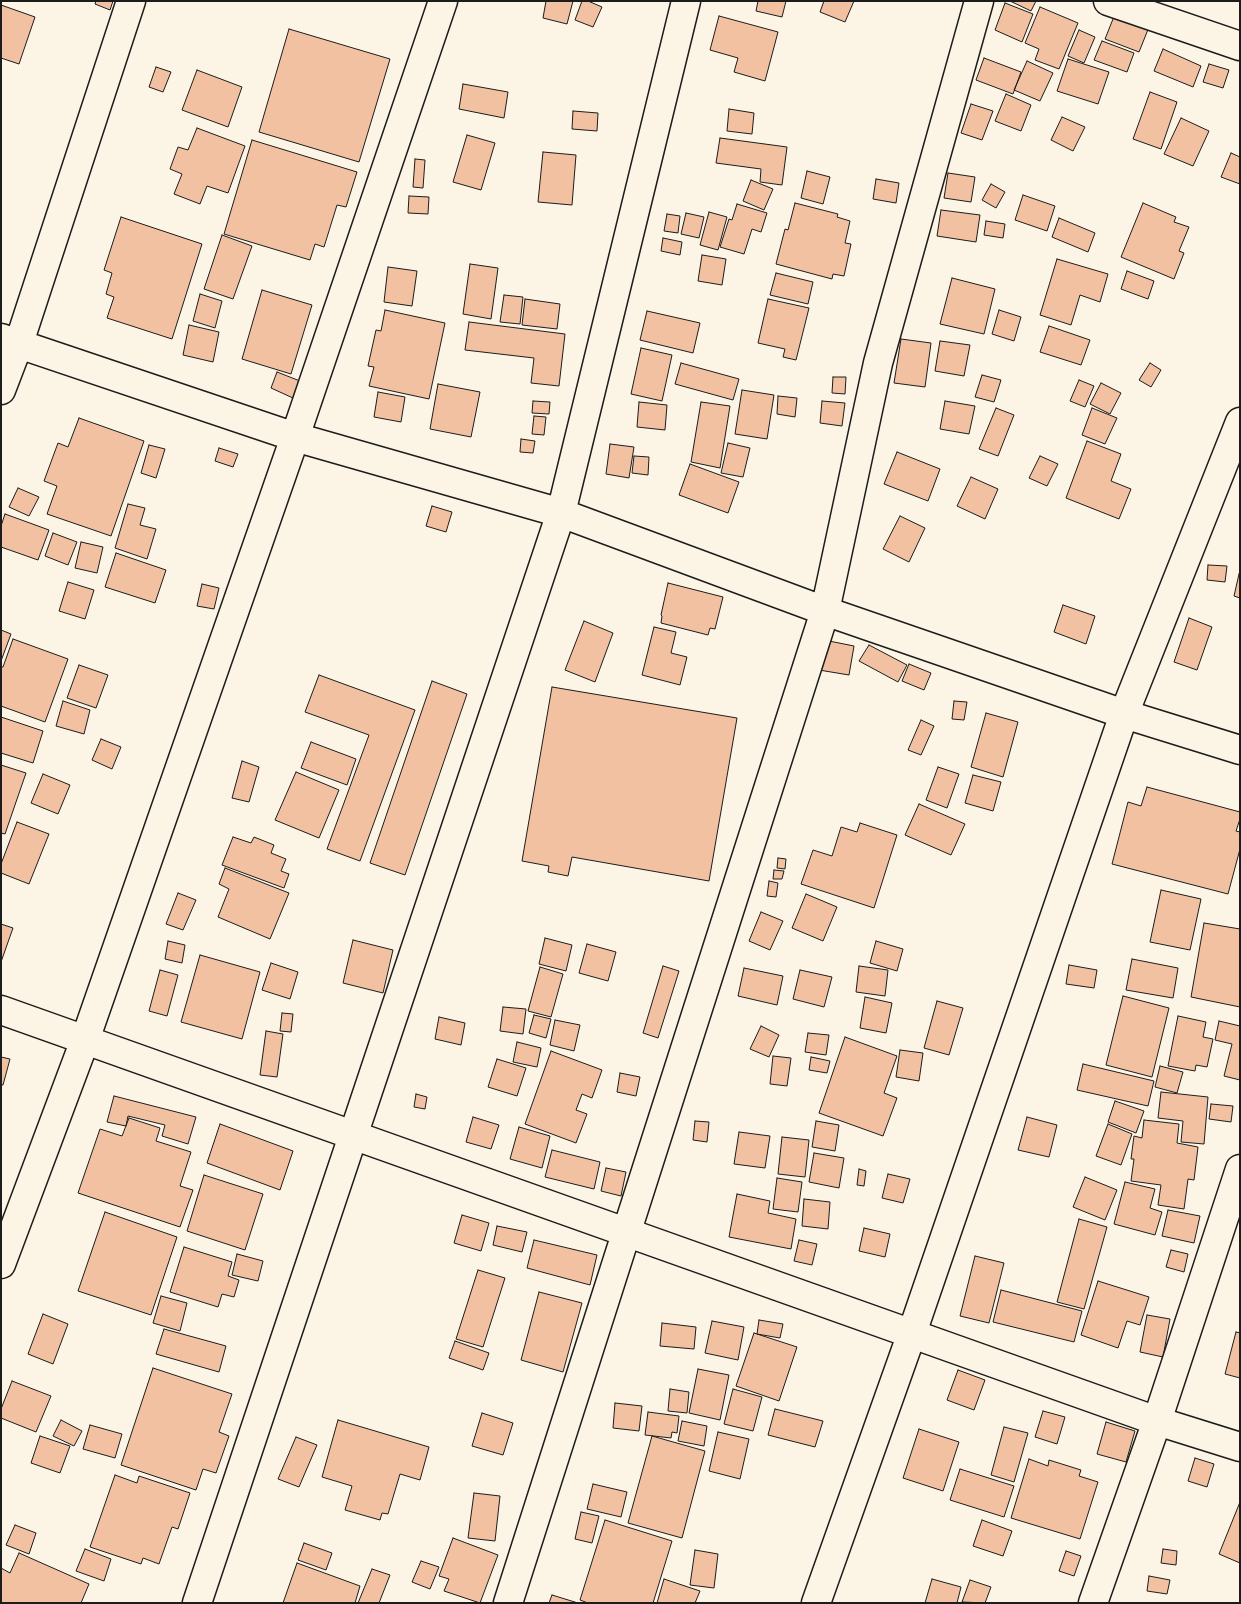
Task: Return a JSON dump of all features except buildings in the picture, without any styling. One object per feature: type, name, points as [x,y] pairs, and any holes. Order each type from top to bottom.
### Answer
[{"type":"street","points":[[1,390],[10,340],[131,1]]},
{"type":"street","points":[[1,1264],[85,1040],[295,437],[443,1]]},
{"type":"street","points":[[197,1603],[561,513],[686,1]]},
{"type":"street","points":[[508,1603],[824,611],[878,363],[979,1]]},
{"type":"street","points":[[1108,1],[1240,46]]},
{"type":"street","points":[[10,340],[295,437],[561,513],[824,611],[1124,714],[1240,750]]},
{"type":"street","points":[[816,1603],[912,1334],[1124,714],[1240,422]]},
{"type":"street","points":[[1,1010],[1157,1421],[1240,1447]]},
{"type":"street","points":[[1093,1603],[1157,1421],[1240,1169]]}]
